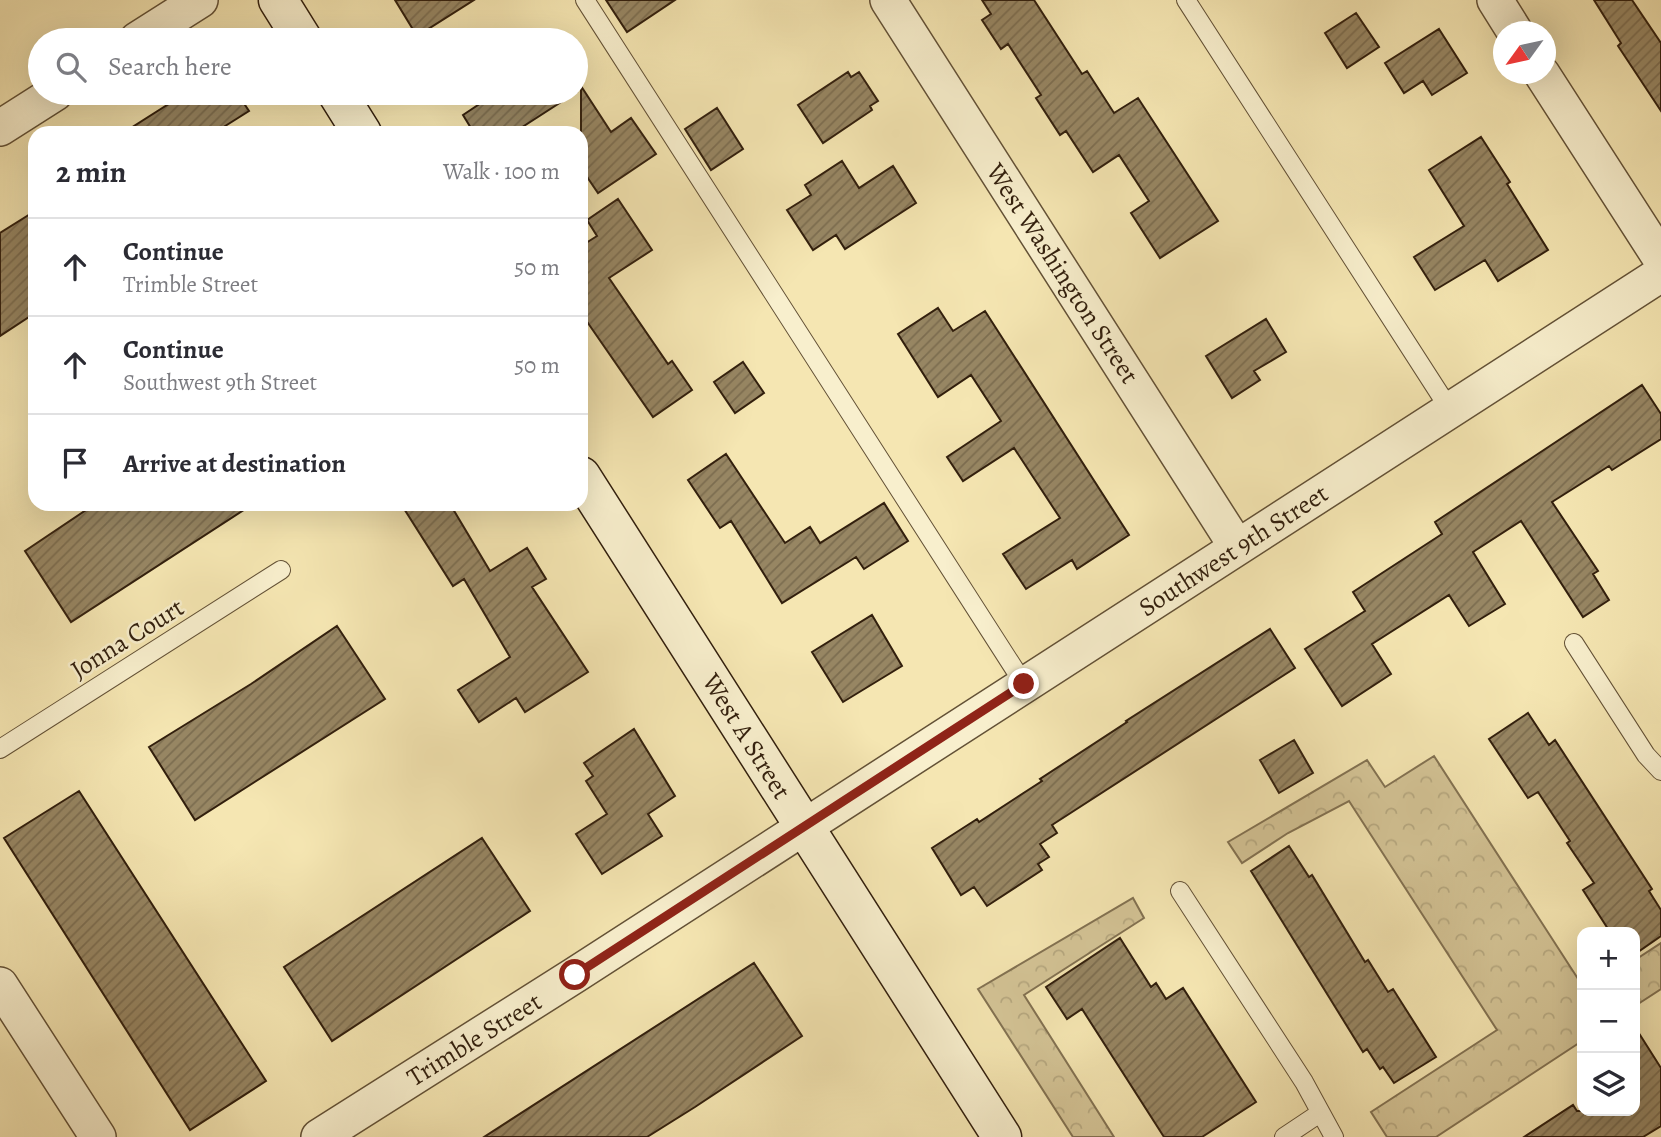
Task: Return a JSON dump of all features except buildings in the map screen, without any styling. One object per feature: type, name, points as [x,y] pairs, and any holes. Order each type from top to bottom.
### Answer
[{"type":"main road","points":[[278,0],[296,28]]},
{"type":"main road","points":[[344,105],[358,126]]},
{"type":"main road","name":"West A Street","points":[[588,487],[1002,1137]]},
{"type":"street","points":[[156,28],[200,0]]},
{"type":"street","name":"West Washington Street","points":[[888,0],[1237,547]]},
{"type":"street","points":[[1495,0],[1509,21]]},
{"type":"street","points":[[1548,84],[1661,259]]},
{"type":"street","points":[[0,128],[36,105]]},
{"type":"street","name":"Southwest 9th Street","points":[[804,826],[1661,274]]},
{"type":"street","name":"Trimble Street","points":[[319,1137],[804,826]]},
{"type":"street","points":[[0,985],[98,1137]]},
{"type":"lane","points":[[585,0],[1024,684]]},
{"type":"lane","points":[[1186,0],[1450,410]]},
{"type":"lane","name":"Jonna Court","points":[[0,749],[281,570]]},
{"type":"lane","points":[[1574,643],[1646,755],[1661,771]]},
{"type":"lane","points":[[1180,891],[1304,1082],[1334,1137]]},
{"type":"lane","points":[[1284,1137],[1320,1113]]},
{"type":"green space","points":[[1434,756],[1577,977],[1577,1044],[1436,1137],[1387,1137],[1371,1112],[1497,1030],[1349,801],[1288,833],[1242,863],[1228,842],[1367,760],[1385,787]]},
{"type":"green space","points":[[1133,898],[1144,918],[1024,995],[1114,1137],[1073,1137],[978,989]]},
{"type":"green space","points":[[1661,943],[1661,989],[1640,1003],[1640,990],[1640,957]]},
{"type":"route","points":[[575,975],[1024,684]]}]
